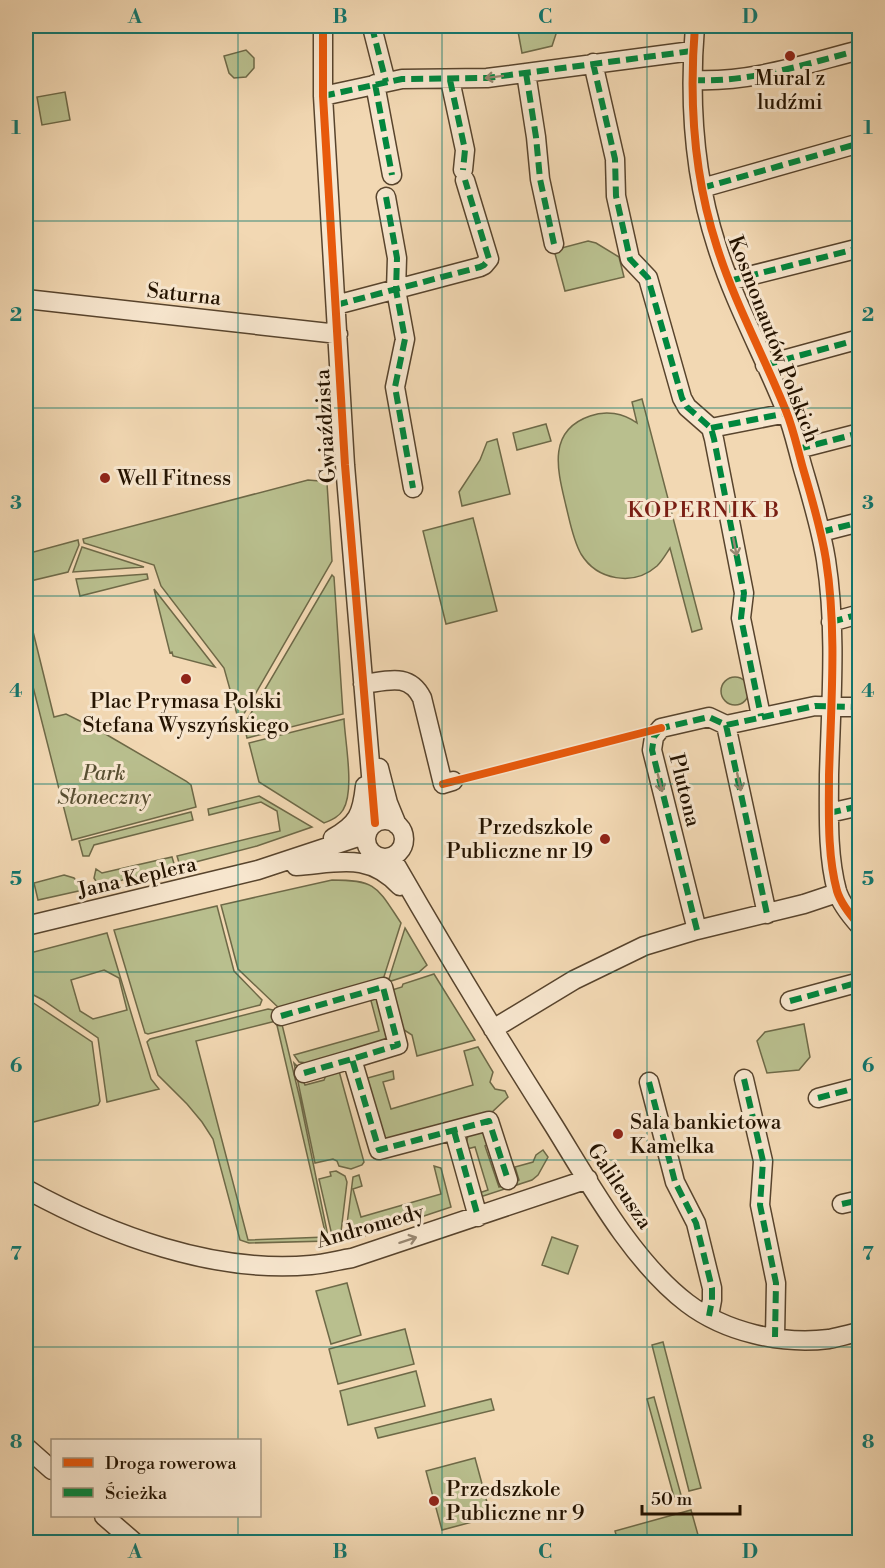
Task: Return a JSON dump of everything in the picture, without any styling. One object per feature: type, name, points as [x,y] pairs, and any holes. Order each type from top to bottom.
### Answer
[{"type":"street","name":"Gwiaździsta","points":[[323,26],[323,96],[348,512],[367,717],[370,836]]},
{"type":"street","name":"Kosmonautów Polskich","points":[[694,26],[693,80],[697,150],[702,188],[716,246],[745,323],[787,413],[826,561],[831,622],[829,813],[831,860],[837,893],[856,916]]},
{"type":"street","points":[[373,27],[392,175]]},
{"type":"street","points":[[693,80],[735,80],[860,50]]},
{"type":"street","points":[[323,96],[414,78],[450,80],[487,78],[693,51]]},
{"type":"street","points":[[593,63],[615,159],[616,196],[630,258],[648,278],[682,398],[687,407],[711,428],[744,593],[741,618],[761,716]]},
{"type":"street","points":[[526,73],[540,179],[554,244]]},
{"type":"street","points":[[336,305],[480,267],[488,262],[464,175],[465,150],[450,80]]},
{"type":"street","points":[[702,188],[860,143]]},
{"type":"street","points":[[386,197],[397,258],[396,290],[405,339],[395,387],[413,488]]},
{"type":"street","name":"Kosmonautów Polskich","points":[[729,281],[860,248]]},
{"type":"street","name":"Saturna","points":[[26,299],[338,334]]},
{"type":"street","name":"Kosmonautów Polskich","points":[[765,364],[860,339]]},
{"type":"street","points":[[711,428],[787,413]]},
{"type":"street","points":[[798,449],[860,433]]},
{"type":"street","points":[[820,532],[860,522]]},
{"type":"street","points":[[831,622],[860,614]]},
{"type":"street","points":[[363,684],[402,680],[409,682],[417,689],[422,698],[443,784],[453,781]]},
{"type":"street","points":[[831,705],[860,707]]},
{"type":"street","name":"Plutona","points":[[697,930],[652,750],[654,737],[661,728],[709,717],[726,725],[804,707],[831,705]]},
{"type":"street","name":"Gwiaździsta","points":[[367,717],[388,804],[396,825]]},
{"type":"street","points":[[726,725],[767,914]]},
{"type":"street","name":"Jana Keplera","points":[[290,864],[352,827],[358,819],[362,806],[368,753]]},
{"type":"street","points":[[829,813],[860,806]]},
{"type":"street","points":[[382,821],[390,821],[396,825],[402,831],[404,839],[396,852],[378,857],[370,836],[382,821]]},
{"type":"street","name":"Jana Keplera","points":[[26,927],[290,864],[370,836]]},
{"type":"street","name":"Galileusza","points":[[396,852],[397,867],[493,1029],[626,1238],[657,1277],[688,1304],[722,1323],[755,1335],[794,1340],[828,1339],[860,1332]]},
{"type":"street","name":"Galileusza","points":[[396,852],[434,930]]},
{"type":"street","name":"Jana Keplera","points":[[290,864],[363,862],[376,866],[389,875],[420,907]]},
{"type":"street","points":[[493,1029],[549,994],[644,946],[837,893]]},
{"type":"street","points":[[790,1001],[860,982]]},
{"type":"street","points":[[281,1016],[383,987],[398,1045],[304,1073]]},
{"type":"street","points":[[352,1059],[379,1150],[489,1121],[508,1180]]},
{"type":"street","points":[[744,1079],[763,1161],[760,1205],[776,1283],[775,1337]]},
{"type":"street","points":[[649,1082],[675,1182],[696,1223],[712,1288],[709,1316]]},
{"type":"street","points":[[818,1098],[860,1087]]},
{"type":"street","points":[[454,1131],[478,1217]]},
{"type":"street","name":"Andromedy","points":[[26,1189],[92,1223],[185,1252],[267,1266],[312,1265],[352,1258],[588,1179]]},
{"type":"street","points":[[26,1447],[51,1469]]},
{"type":"street","points":[[106,1517],[134,1542]]},
{"type":"green space","points":[[517,26],[556,26],[552,46],[522,53]]},
{"type":"green space","points":[[246,50],[254,58],[254,68],[246,77],[234,78],[229,73],[224,56]]},
{"type":"green space","points":[[65,92],[70,120],[42,125],[37,97]]},
{"type":"green space","points":[[588,241],[596,243],[619,257],[624,277],[565,291],[554,250]]},
{"type":"green space","points":[[642,399],[702,629],[692,632],[670,548],[657,566],[637,577],[616,578],[596,570],[578,549],[560,480],[558,454],[561,442],[576,423],[590,416],[608,413],[626,417],[637,423],[632,402]]},
{"type":"green space","points":[[546,424],[551,441],[517,450],[513,433]]},
{"type":"green space","points":[[497,439],[510,494],[462,506],[459,492],[480,460],[487,442]]},
{"type":"green space","points":[[308,480],[327,483],[332,561],[242,717],[238,718],[224,668],[161,586],[154,565],[84,543],[83,539]]},
{"type":"green space","points":[[473,518],[497,611],[446,624],[423,531]]},
{"type":"green space","points":[[78,540],[79,545],[68,572],[26,582],[26,554]]},
{"type":"green space","points":[[82,547],[144,567],[73,572]]},
{"type":"green space","points":[[147,574],[148,579],[80,596],[76,579]]},
{"type":"green space","points":[[332,575],[334,577],[343,714],[247,738],[244,725]]},
{"type":"green space","points":[[154,589],[215,667],[173,656],[172,652],[170,653]]},
{"type":"green space","name":"Park Słoneczny","points":[[26,603],[54,717],[66,714],[102,732],[186,781],[191,785],[196,807],[72,840],[31,679],[26,680]]},
{"type":"green space","points":[[735,677],[745,681],[749,691],[745,701],[735,705],[725,701],[721,691],[725,681]]},
{"type":"green space","points":[[344,719],[349,779],[347,802],[339,815],[324,823],[259,782],[249,743]]},
{"type":"green space","points":[[259,796],[312,827],[257,846],[180,866],[177,856],[280,831],[277,811],[261,802],[209,815],[208,809]]},
{"type":"green space","points":[[191,812],[193,820],[94,845],[89,856],[83,856],[79,841]]},
{"type":"green space","points":[[172,857],[175,867],[99,886],[94,878],[96,869],[102,873]]},
{"type":"green space","points":[[64,875],[74,878],[83,890],[38,900],[34,883]]},
{"type":"green space","points":[[332,880],[358,882],[374,888],[401,923],[382,983],[282,1011],[238,969],[221,905]]},
{"type":"green space","points":[[217,906],[234,971],[262,1000],[260,1005],[145,1033],[114,930]]},
{"type":"green space","points":[[405,928],[427,965],[419,972],[388,982]]},
{"type":"green space","points":[[107,933],[151,1079],[159,1089],[107,1102],[98,1038],[26,991],[26,954]],"holes":[[[104,970],[119,978],[127,1010],[93,1019],[80,1011],[71,980]]]},
{"type":"green space","points":[[434,974],[475,1040],[417,1056],[412,1035],[398,1026],[392,990]]},
{"type":"green space","points":[[370,997],[378,997],[389,1037],[386,1040],[307,1063],[299,1062],[294,1055],[379,1031]]},
{"type":"green space","points":[[26,998],[92,1042],[100,1101],[98,1105],[26,1124]]},
{"type":"green space","points":[[268,1009],[280,1016],[300,1099],[329,1241],[249,1243],[240,1240],[213,1139],[187,1104],[158,1075],[147,1042],[150,1039]],"holes":[[[276,1021],[326,1237],[248,1240],[196,1041]]]},
{"type":"green space","points":[[804,1024],[810,1057],[799,1070],[767,1073],[757,1041],[765,1032]]},
{"type":"green space","points":[[478,1047],[493,1072],[490,1082],[495,1089],[505,1091],[508,1097],[491,1113],[385,1141],[364,1079],[393,1071],[394,1079],[383,1082],[391,1109],[473,1085],[464,1051]]},
{"type":"green space","points":[[294,1063],[305,1085],[324,1080],[326,1075],[339,1071],[364,1162],[362,1165],[351,1169],[339,1166],[333,1159],[315,1163]]},
{"type":"green space","points":[[483,1132],[489,1144],[485,1146],[499,1187],[519,1180],[515,1167],[533,1162],[536,1155],[543,1150],[548,1157],[538,1175],[532,1180],[480,1197],[479,1193],[488,1190],[475,1147],[467,1149],[466,1144],[468,1135]]},
{"type":"green space","points":[[434,1166],[441,1168],[451,1207],[352,1240],[345,1240],[353,1177],[359,1175],[362,1186],[353,1189],[361,1217],[441,1194]]},
{"type":"green space","points":[[336,1171],[345,1176],[347,1182],[340,1240],[333,1240],[319,1179],[331,1176],[330,1172]]},
{"type":"green space","points":[[552,1237],[578,1246],[568,1274],[542,1265]]},
{"type":"green space","points":[[347,1283],[361,1335],[331,1344],[316,1291]]},
{"type":"green space","points":[[405,1329],[414,1364],[338,1384],[329,1349]]},
{"type":"green space","points":[[663,1342],[701,1488],[689,1491],[652,1345]]},
{"type":"green space","points":[[416,1371],[425,1406],[348,1425],[340,1391]]},
{"type":"green space","points":[[654,1397],[681,1495],[674,1497],[647,1399]]},
{"type":"green space","points":[[491,1399],[494,1410],[378,1438],[375,1428]]},
{"type":"green space","points":[[475,1458],[491,1517],[442,1530],[426,1471]]},
{"type":"green space","points":[[691,1510],[700,1542],[618,1542],[615,1531]]},
{"type":"marked path","points":[[375,26],[373,31],[386,82]]},
{"type":"marked path","points":[[693,80],[756,76],[860,50]]},
{"type":"marked path","points":[[323,96],[402,79],[487,78],[692,51]]},
{"type":"marked path","points":[[593,63],[615,159],[616,196],[630,259],[648,278],[682,398],[687,407],[711,428],[714,439],[744,593],[741,618],[761,716]]},
{"type":"marked path","points":[[526,73],[540,179],[554,244]]},
{"type":"marked path","points":[[450,80],[465,150],[463,170]]},
{"type":"marked path","points":[[375,84],[392,175]]},
{"type":"marked path","points":[[702,188],[860,143]]},
{"type":"marked path","points":[[336,305],[484,265],[489,259],[465,180]]},
{"type":"marked path","points":[[386,197],[397,258],[396,290],[405,339],[395,387],[413,488]]},
{"type":"marked path","points":[[729,281],[860,248]]},
{"type":"marked path","points":[[765,365],[860,339]]},
{"type":"marked path","points":[[711,428],[787,413]]},
{"type":"marked path","points":[[798,449],[860,433]]},
{"type":"marked path","points":[[821,532],[860,522]]},
{"type":"marked path","points":[[831,622],[860,614]]},
{"type":"marked path","points":[[658,729],[709,717],[726,725],[815,706],[860,707]]},
{"type":"marked path","points":[[726,725],[767,914]]},
{"type":"marked path","points":[[661,728],[654,737],[652,750],[697,930]]},
{"type":"marked path","points":[[829,813],[860,806]]},
{"type":"marked path","points":[[790,1001],[860,982]]},
{"type":"marked path","points":[[281,1016],[383,987],[398,1045],[352,1059],[379,1150],[489,1121],[508,1180]]},
{"type":"marked path","points":[[304,1073],[352,1059]]},
{"type":"marked path","points":[[744,1079],[763,1161],[760,1205],[776,1283],[775,1337]]},
{"type":"marked path","points":[[649,1082],[675,1182],[696,1223],[712,1288],[709,1316]]},
{"type":"marked path","points":[[818,1098],[860,1087]]},
{"type":"marked path","points":[[454,1131],[478,1217]]},
{"type":"marked path","points":[[842,1204],[860,1200]]},
{"type":"cycle path","points":[[323,26],[323,96],[345,465],[375,823]]},
{"type":"cycle path","points":[[695,26],[693,54],[695,138],[709,220],[732,289],[793,431],[824,548],[832,640],[830,848],[837,891],[847,910],[860,926]]},
{"type":"cycle path","points":[[443,784],[661,728]]},
{"type":"place","name":"Mural z ludźmi","points":[[790,56]]},
{"type":"place","name":"Well Fitness","points":[[105,478]]},
{"type":"place","name":"Plac Prymasa Polski Stefana Wyszyńskiego","points":[[186,679]]},
{"type":"place","name":"Przedszkole Publiczne nr 19","points":[[605,839]]},
{"type":"place","name":"Sala bankietowa Kamelka","points":[[618,1134]]},
{"type":"place","name":"Przedszkole Publiczne nr 9","points":[[434,1501]]},
{"type":"district","name":"KOPERNIK B","points":[[704,509]]}]
